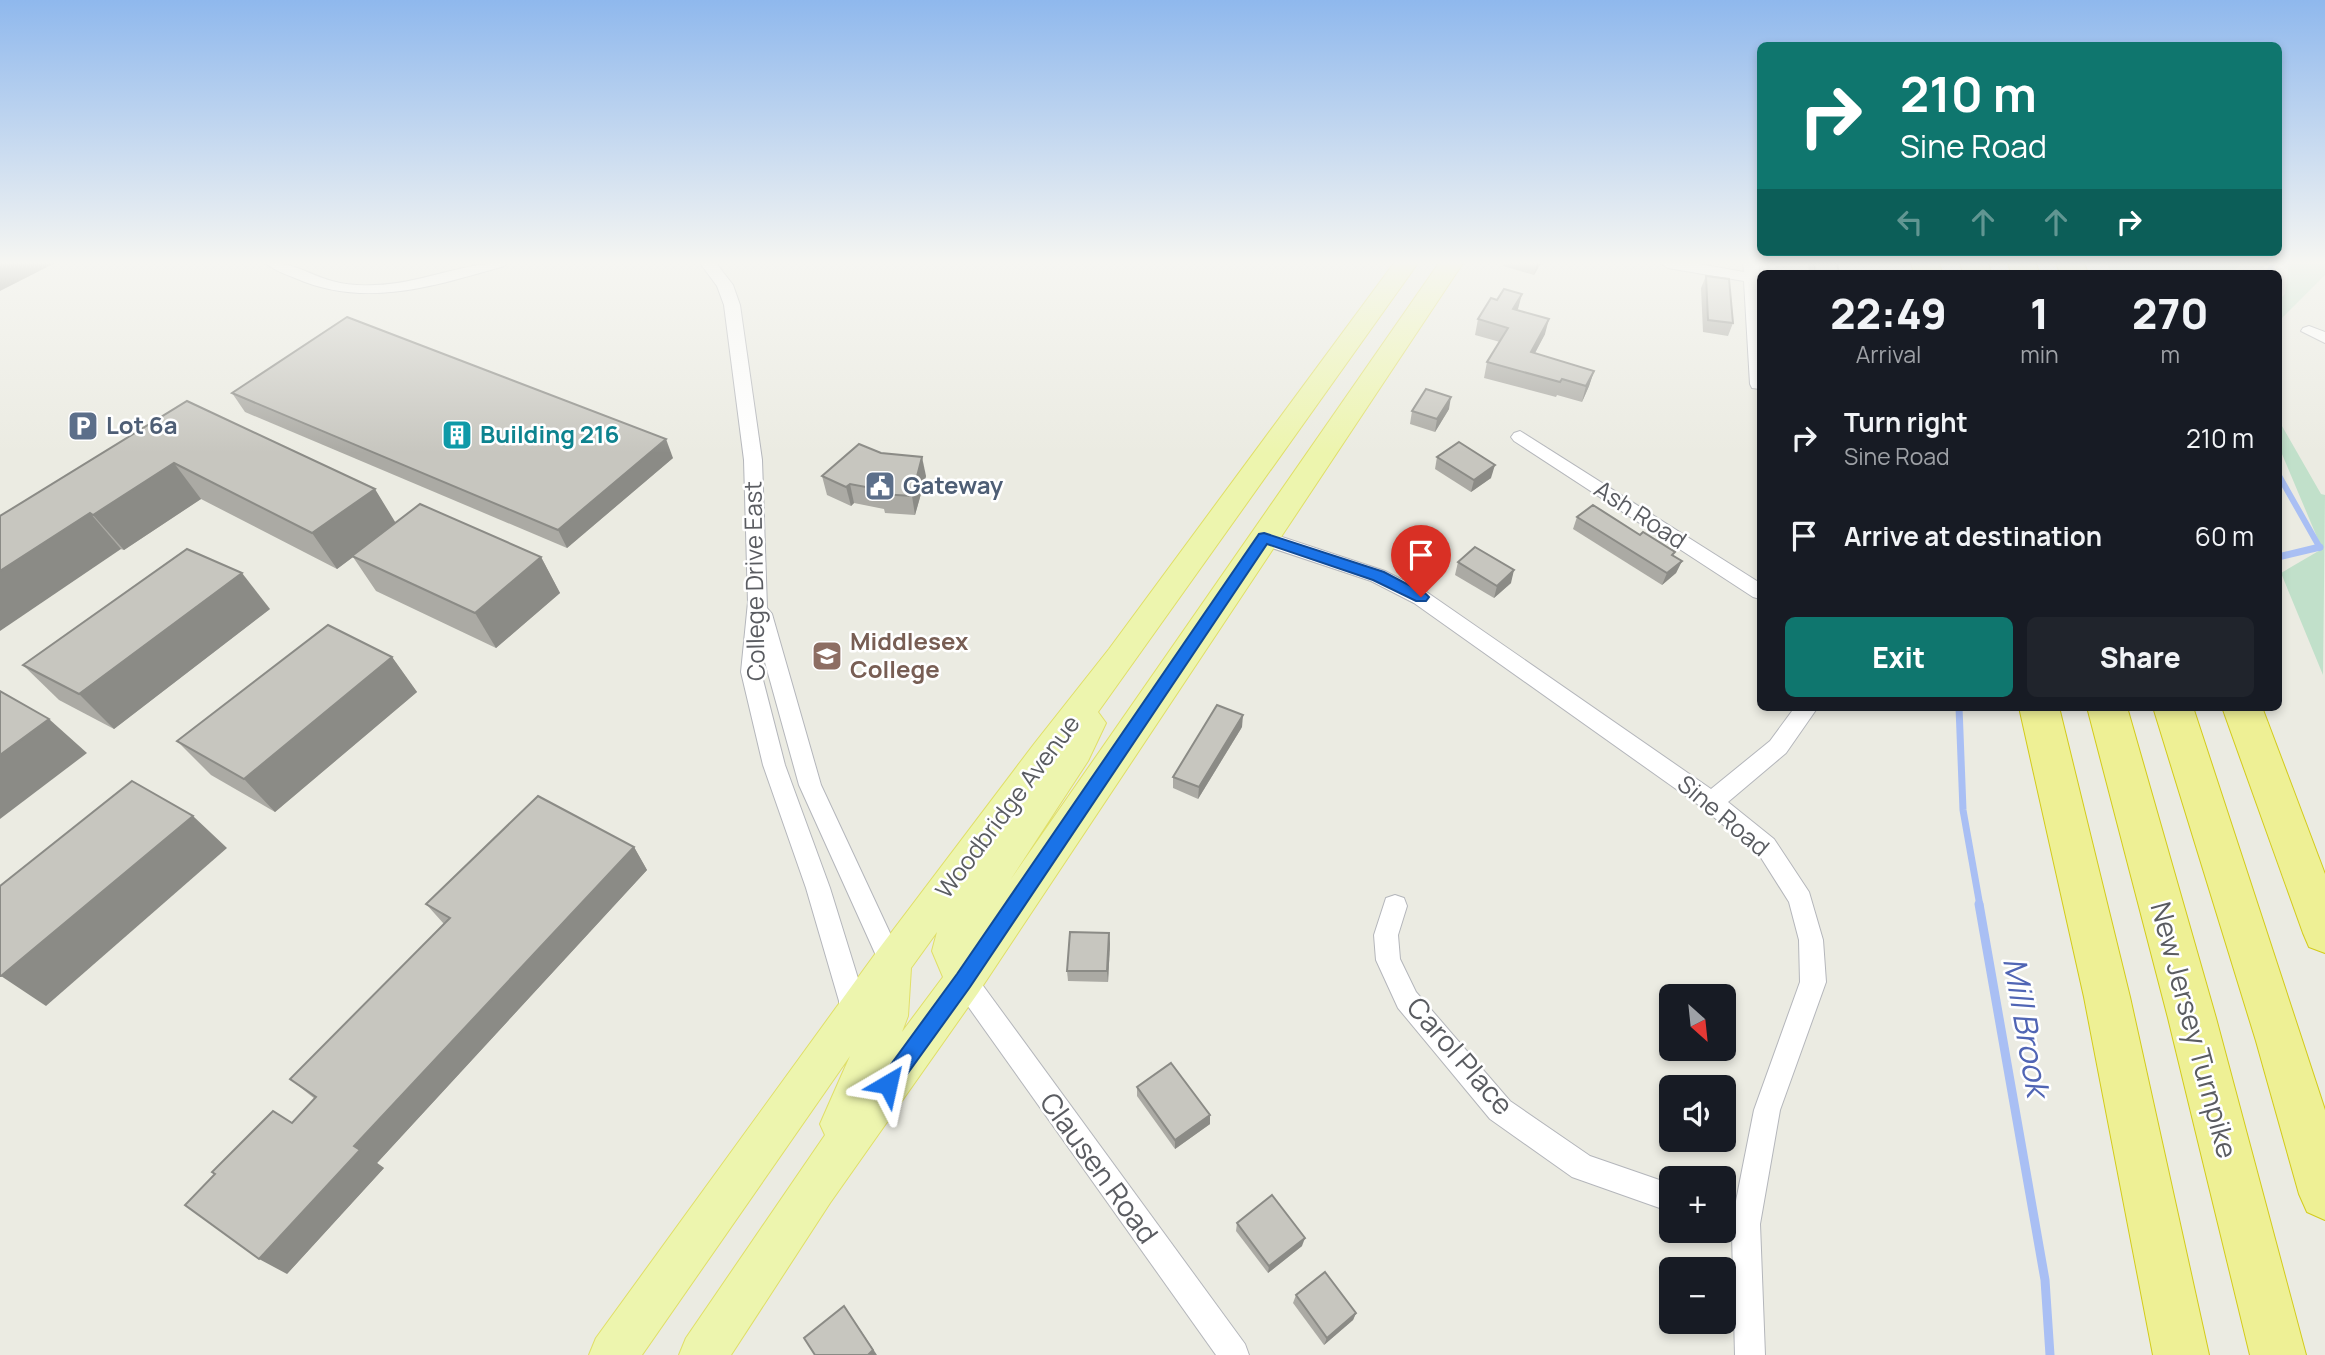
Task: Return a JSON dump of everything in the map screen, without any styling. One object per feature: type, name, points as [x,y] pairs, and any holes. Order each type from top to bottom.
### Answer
[{"type":"highway","points":[[2040,711],[2107,996],[2181,1355]]},
{"type":"highway","name":"New Jersey Turnpike","points":[[2107,711],[2192,1018],[2278,1355]]},
{"type":"highway","points":[[2174,711],[2276,1028],[2325,1194]]},
{"type":"highway","points":[[2243,711],[2325,933]]},
{"type":"main road","name":"Woodbridge Avenue","points":[[613,1355],[892,963],[1046,754],[1121,658],[1360,326]]},
{"type":"main road","points":[[704,1355],[814,1187],[964,980],[1408,326]]},
{"type":"main road","points":[[964,980],[952,951],[958,927],[1076,751],[1121,658]]},
{"type":"main road","points":[[814,1187],[888,1016],[892,963]]},
{"type":"street","name":"College Drive East","points":[[735,326],[752,460],[758,602],[751,672],[774,765],[818,888],[847,983],[853,1019]]},
{"type":"street","points":[[1755,326],[1757,365]]},
{"type":"street","points":[[2309,331],[2325,338]]},
{"type":"street","name":"Ash Road","points":[[1520,437],[1757,589]]},
{"type":"street","name":"Sine Road","points":[[1264,538],[1378,576],[1421,597],[1711,802],[1766,846],[1800,898],[1811,940],[1813,982],[1767,1110],[1736,1217]]},
{"type":"street","points":[[758,602],[810,785],[892,963]]},
{"type":"street","points":[[1711,802],[1777,747],[1804,711]]},
{"type":"street","name":"Carol Place","points":[[1395,906],[1386,935],[1388,960],[1407,1000],[1500,1110],[1582,1167],[1659,1194]]},
{"type":"street","name":"Clausen Road","points":[[964,980],[1234,1355]]},
{"type":"street","name":"Sine Road","points":[[1736,1229],[1750,1355]]},
{"type":"green space","points":[[2282,426],[2321,494],[2325,495],[2323,675],[2282,575],[2282,572],[2322,549],[2282,454]]},
{"type":"building","name":"Building 216","points":[[333,326],[371,326],[666,439],[558,530],[232,393]]},
{"type":"building","points":[[1502,326],[1545,326],[1531,352],[1594,371],[1586,386],[1562,379],[1560,382],[1487,362],[1508,328]]},
{"type":"building","points":[[1426,389],[1451,397],[1437,419],[1412,411]]},
{"type":"building","points":[[187,401],[375,489],[312,533],[174,463],[0,571],[0,516]]},
{"type":"building","points":[[1459,442],[1495,465],[1474,480],[1437,457]]},
{"type":"building","points":[[859,444],[881,453],[922,457],[912,496],[881,494],[882,490],[850,484],[846,487],[822,476]]},
{"type":"building","points":[[420,504],[541,557],[475,613],[352,556]]},
{"type":"building","points":[[1593,505],[1640,535],[1643,532],[1675,552],[1672,555],[1682,561],[1667,573],[1577,517]]},
{"type":"building","points":[[1475,547],[1514,570],[1497,586],[1458,562]]},
{"type":"building","points":[[187,549],[242,573],[79,694],[23,665]]},
{"type":"building","points":[[328,625],[392,657],[244,779],[177,741]]},
{"type":"building","points":[[0,691],[49,719],[0,755]]},
{"type":"building","points":[[1217,705],[1243,715],[1199,787],[1173,777]]},
{"type":"building","points":[[132,781],[193,816],[0,976],[0,886]]},
{"type":"building","points":[[538,796],[634,847],[354,1146],[360,1150],[259,1259],[185,1205],[215,1174],[212,1172],[273,1111],[292,1123],[316,1097],[290,1079],[450,918],[426,904]]},
{"type":"building","points":[[1070,932],[1109,933],[1107,971],[1067,971]]},
{"type":"building","points":[[1171,1063],[1210,1115],[1175,1140],[1137,1087]]},
{"type":"building","points":[[1272,1195],[1305,1238],[1269,1266],[1237,1223]]},
{"type":"building","points":[[1325,1272],[1356,1313],[1327,1338],[1296,1295]]},
{"type":"building","points":[[844,1306],[873,1350],[868,1355],[815,1355],[804,1338]]},
{"type":"waterway","name":"Mill Brook","points":[[2282,481],[2320,547]]},
{"type":"waterway","name":"Mill Brook","points":[[2282,556],[2320,547]]},
{"type":"waterway","name":"Mill Brook","points":[[1959,711],[1963,810],[1980,906]]},
{"type":"waterway","name":"Mill Brook","points":[[1979,904],[2045,1280],[2050,1355]]},
{"type":"place","name":"Lot 6a","points":[[83,426]]},
{"type":"place","name":"Building 216","points":[[457,435]]},
{"type":"place","name":"Gateway","points":[[880,486]]},
{"type":"place","name":"Middlesex College","points":[[827,656]]},
{"type":"route","points":[[888,1084],[964,980],[1264,538],[1378,576],[1421,597]]}]
